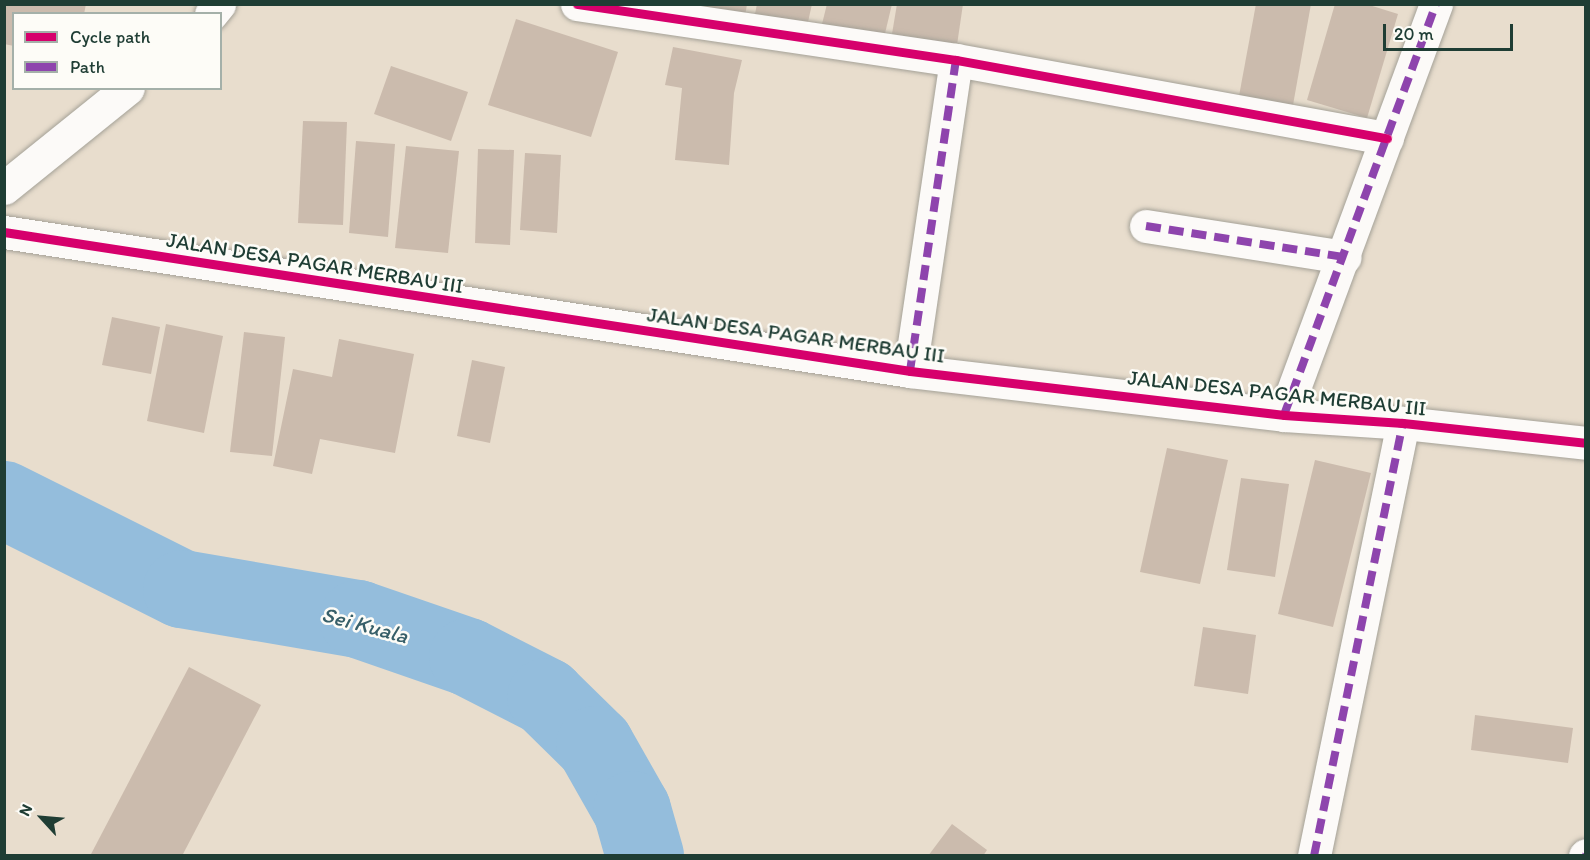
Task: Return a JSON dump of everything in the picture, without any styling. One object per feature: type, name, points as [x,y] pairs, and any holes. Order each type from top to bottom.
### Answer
[{"type":"street","points":[[577,4],[956,60],[1387,138]]},
{"type":"street","points":[[1284,415],[1346,257],[1436,4]]},
{"type":"street","points":[[910,371],[956,60]]},
{"type":"street","points":[[4,188],[126,90]]},
{"type":"street","points":[[1146,226],[1346,257]]},
{"type":"street","name":"JALAN DESA PAGAR MERBAU III","points":[[4,232],[910,371],[1284,415],[1403,423],[1586,443]]},
{"type":"street","points":[[1314,855],[1403,423]]},
{"type":"building","points":[[4,4],[86,4],[84,12],[12,12],[12,46],[4,44]]},
{"type":"building","points":[[694,4],[747,4],[745,17],[693,11]]},
{"type":"building","points":[[757,4],[812,4],[806,31],[754,19]]},
{"type":"building","points":[[827,4],[892,4],[882,46],[820,32]]},
{"type":"building","points":[[897,4],[963,4],[957,45],[892,34]]},
{"type":"building","points":[[1256,4],[1311,4],[1293,105],[1239,96]]},
{"type":"building","points":[[1335,4],[1366,4],[1398,14],[1367,118],[1307,100]]},
{"type":"building","points":[[516,19],[618,52],[591,137],[488,105]]},
{"type":"building","points":[[673,47],[742,60],[734,93],[729,165],[675,160],[682,88],[665,85]]},
{"type":"building","points":[[391,66],[468,92],[451,141],[374,114]]},
{"type":"building","points":[[303,121],[347,122],[343,225],[298,223]]},
{"type":"building","points":[[356,141],[395,144],[388,237],[349,233]]},
{"type":"building","points":[[406,146],[459,151],[448,253],[395,248]]},
{"type":"building","points":[[478,149],[514,150],[510,245],[475,243]]},
{"type":"building","points":[[525,153],[561,155],[557,233],[520,230]]},
{"type":"building","points":[[112,317],[160,327],[151,374],[102,365]]},
{"type":"building","points":[[166,324],[223,336],[204,433],[147,421]]},
{"type":"building","points":[[244,332],[285,337],[272,456],[230,452]]},
{"type":"building","points":[[339,339],[414,354],[395,453],[320,439],[312,474],[273,466],[293,369],[332,377]]},
{"type":"building","points":[[472,360],[505,367],[490,443],[457,436]]},
{"type":"building","points":[[1167,448],[1228,460],[1200,584],[1140,572]]},
{"type":"building","points":[[1315,460],[1371,473],[1333,627],[1278,614]]},
{"type":"building","points":[[1241,478],[1289,484],[1275,577],[1227,570]]},
{"type":"building","points":[[1203,627],[1256,635],[1248,694],[1194,686]]},
{"type":"building","points":[[189,667],[261,705],[182,856],[90,856]]},
{"type":"building","points":[[1475,715],[1573,728],[1568,763],[1471,750]]},
{"type":"building","points":[[952,824],[987,850],[983,856],[928,856]]},
{"type":"waterway","name":"Sei Kuala","points":[[4,500],[182,589],[358,619],[468,657],[546,697],[595,745],[632,810],[645,856]]},
{"type":"marked path","points":[[1284,415],[1436,4]]},
{"type":"marked path","points":[[910,371],[956,60]]},
{"type":"marked path","points":[[1146,226],[1345,257]]},
{"type":"marked path","points":[[1314,856],[1403,423]]},
{"type":"cycle path","points":[[577,4],[956,60],[1387,138]]},
{"type":"cycle path","points":[[4,232],[910,371],[1284,415],[1403,423],[1586,443]]}]
